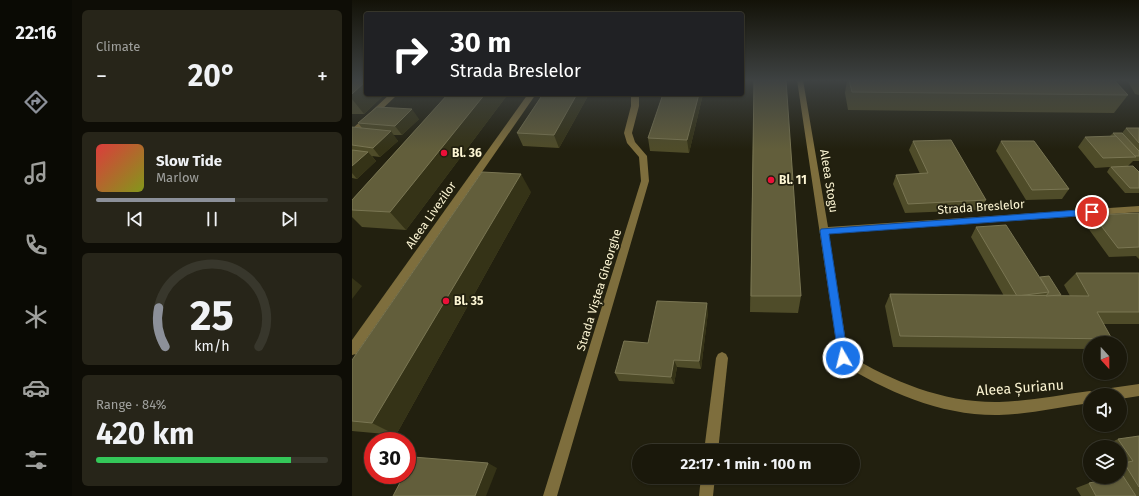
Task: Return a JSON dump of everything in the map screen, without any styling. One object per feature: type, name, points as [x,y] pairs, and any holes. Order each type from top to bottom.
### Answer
[{"type":"street","points":[[353,131],[384,103]]},
{"type":"street","name":"Aleea Livezilor","points":[[352,350],[526,103]]},
{"type":"street","name":"Strada Viștea Gheorghe","points":[[550,496],[645,181],[643,156],[631,143],[628,133],[636,103]]},
{"type":"street","name":"Aleea Stogu","points":[[804,103],[843,358]]},
{"type":"street","name":"Strada Breslelor","points":[[824,231],[1139,209]]},
{"type":"street","points":[[712,444],[722,358]]},
{"type":"street","name":"Aleea Șurianu","points":[[843,358],[871,376],[904,390],[952,405],[985,408],[1025,406],[1083,398]]},
{"type":"street","points":[[1127,392],[1139,390]]},
{"type":"street","points":[[706,496],[707,484]]},
{"type":"building","points":[[440,103],[478,103],[390,212],[352,210],[352,200]]},
{"type":"building","points":[[537,103],[572,103],[554,135],[517,133]]},
{"type":"building","points":[[660,103],[697,103],[687,140],[648,138]]},
{"type":"building","name":"Bl. 11","points":[[754,103],[788,103],[801,296],[751,296]]},
{"type":"building","points":[[377,107],[412,109],[395,126],[358,123]]},
{"type":"building","points":[[352,127],[391,131],[373,148],[352,145]]},
{"type":"building","points":[[1126,128],[1139,128],[1139,143]]},
{"type":"building","points":[[1113,133],[1122,133],[1139,151],[1139,156],[1134,156]]},
{"type":"building","points":[[1116,136],[1136,157],[1103,158],[1085,137]]},
{"type":"building","points":[[951,140],[986,200],[908,204],[896,175],[928,173],[913,141]]},
{"type":"building","points":[[1001,141],[1034,141],[1069,189],[1032,190]]},
{"type":"building","points":[[352,150],[368,152],[352,166]]},
{"type":"building","points":[[1133,166],[1139,172],[1139,188],[1130,188],[1111,167]]},
{"type":"building","points":[[482,172],[521,174],[372,423],[352,421],[352,360]]},
{"type":"building","points":[[1139,213],[1139,247],[1118,248],[1093,215]]},
{"type":"building","points":[[1006,225],[1049,292],[1017,296],[976,227]]},
{"type":"building","points":[[1076,273],[1139,273],[1139,312],[1097,312],[1110,336],[1083,336],[1083,339],[900,336],[890,294],[1089,296]]},
{"type":"building","points":[[1049,276],[1061,295],[1046,296],[1049,292],[1040,277]]},
{"type":"building","points":[[657,301],[707,303],[699,361],[674,360],[671,377],[615,373],[624,341],[648,343]]},
{"type":"building","points":[[1139,436],[1139,487],[1127,468],[1127,462],[1133,461],[1127,452],[1127,440],[1118,439]]},
{"type":"building","points":[[416,457],[488,463],[475,496],[393,496],[399,484],[416,484]]},
{"type":"building","points":[[1127,482],[1136,496],[1096,496],[1090,484],[1127,484]]},
{"type":"place","name":"Bl. 36","points":[[444,153]]},
{"type":"place","name":"Bl. 11","points":[[771,180]]},
{"type":"place","name":"Bl. 35","points":[[446,301]]},
{"type":"route","points":[[843,358],[824,231],[1092,212]]}]
